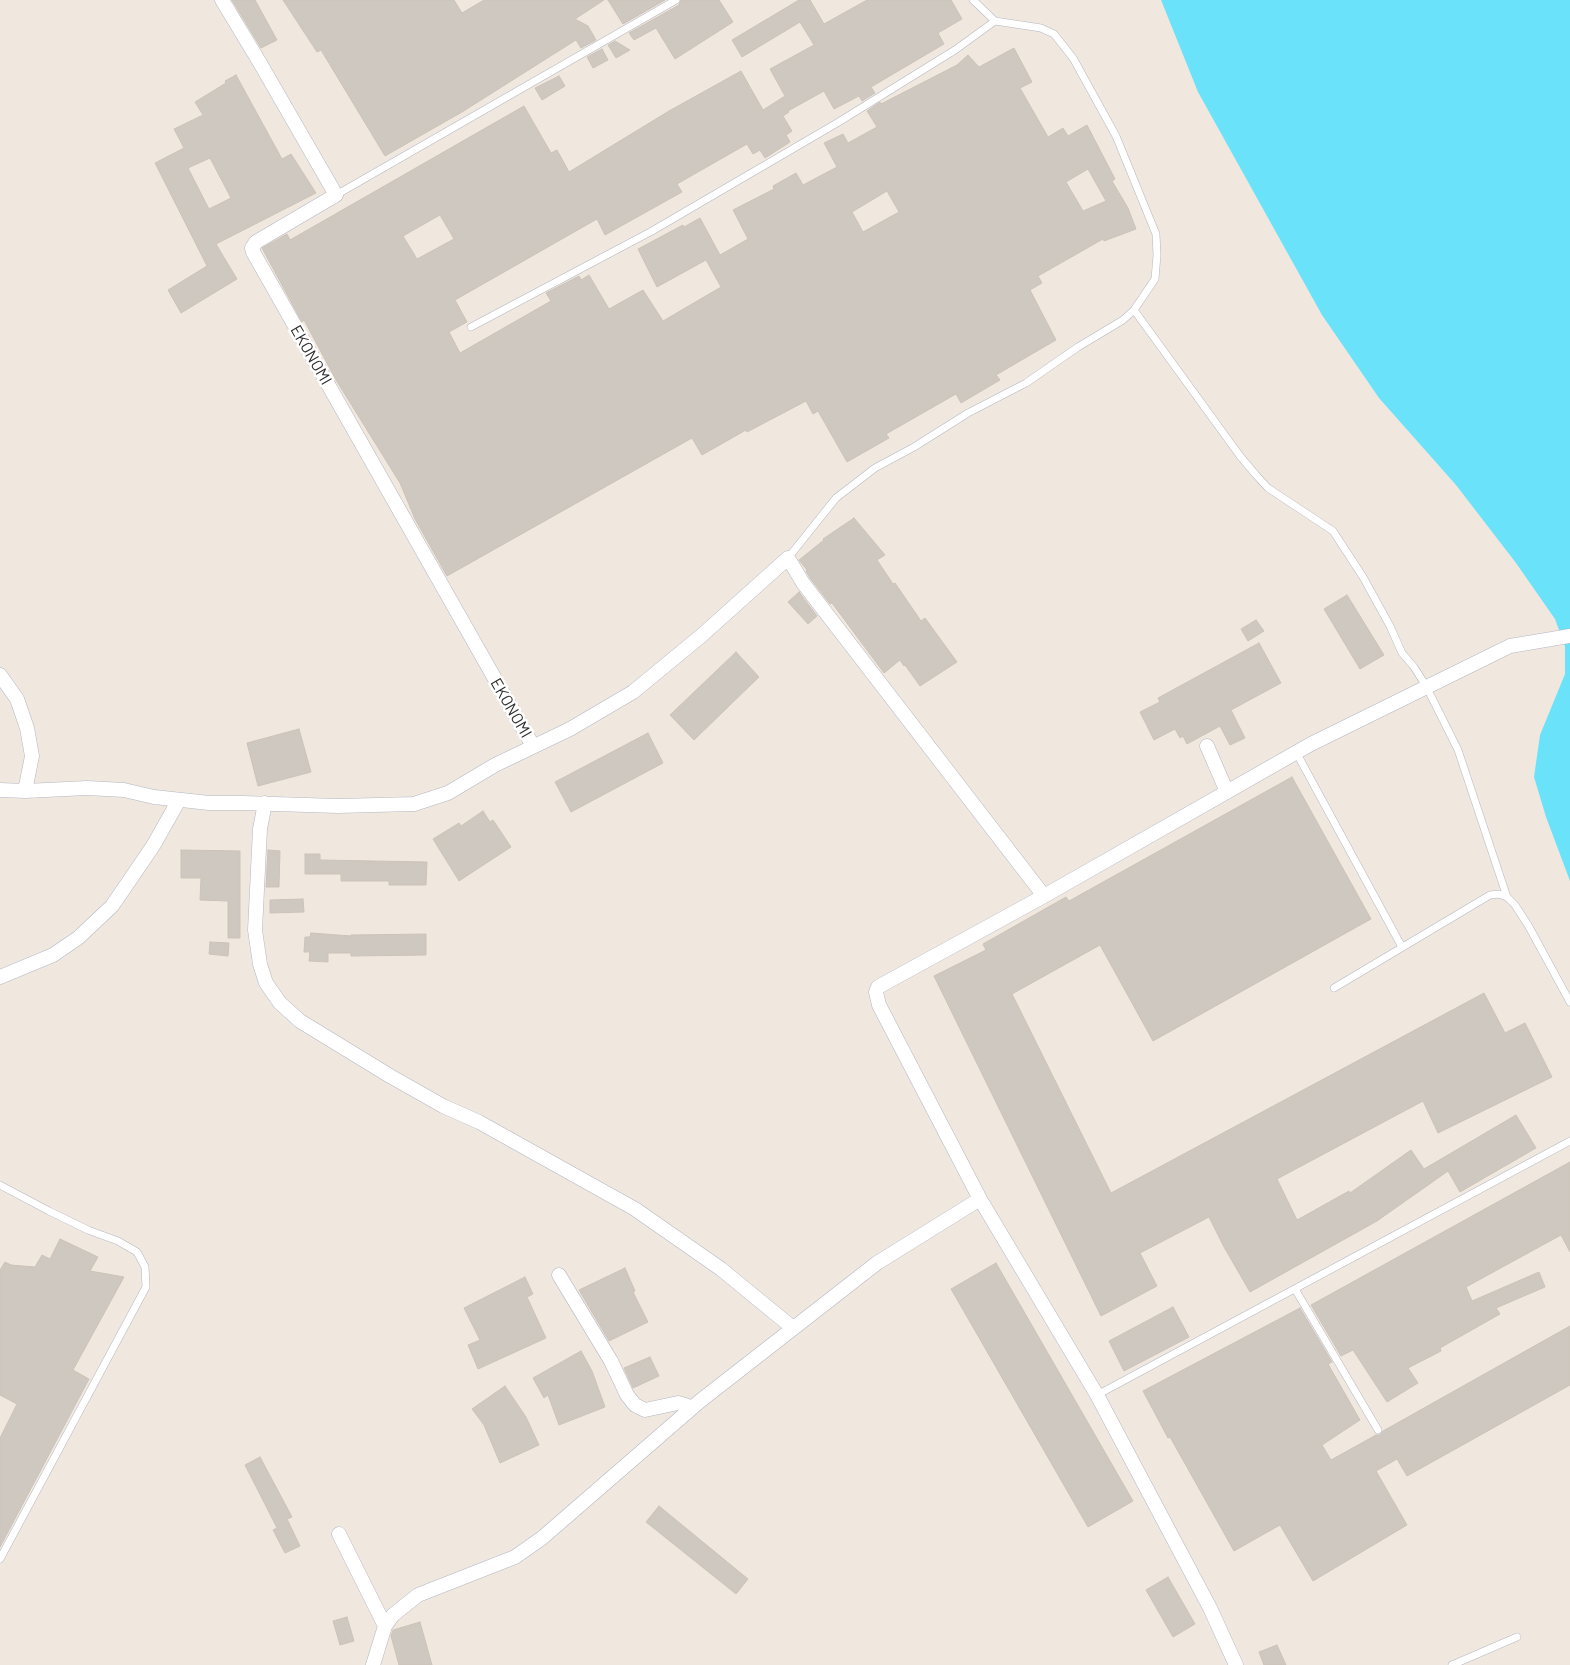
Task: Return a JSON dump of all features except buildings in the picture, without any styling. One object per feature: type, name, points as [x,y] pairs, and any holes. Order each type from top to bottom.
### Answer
[{"type":"street","points":[[222,0],[336,195]]},
{"type":"street","name":"EKONOMI","points":[[336,195],[256,242],[252,248],[253,252],[533,746]]},
{"type":"street","points":[[0,790],[25,791],[87,788],[124,790],[209,804],[265,803],[338,806],[414,804],[448,793],[495,764],[570,729],[633,692],[788,558],[802,583],[1044,896]]},
{"type":"street","points":[[1236,1665],[1210,1608],[1097,1395],[980,1199],[879,1004],[876,992],[878,987],[1044,896],[1296,752],[1510,646],[1570,636]]},
{"type":"street","points":[[0,675],[17,699],[27,728],[32,756],[25,791]]},
{"type":"street","points":[[1207,746],[1227,792]]},
{"type":"street","points":[[0,977],[53,955],[78,938],[112,906],[153,846],[179,800]]},
{"type":"street","points":[[265,803],[258,852],[255,930],[260,964],[266,983],[280,1003],[300,1021],[405,1084],[443,1106],[479,1122],[635,1209],[721,1269],[793,1328]]},
{"type":"street","points":[[373,1665],[385,1626],[393,1615],[418,1595],[515,1557],[542,1538],[692,1408],[876,1263],[980,1199]]},
{"type":"street","points":[[559,1275],[611,1361],[626,1395],[635,1406],[645,1410],[678,1403],[692,1408]]},
{"type":"street","points":[[339,1534],[385,1626]]},
{"type":"lane","points":[[336,195],[676,0]]},
{"type":"lane","points":[[788,558],[836,498],[875,468],[914,447],[968,413],[1026,383],[1078,347],[1123,320],[1134,310],[1155,279],[1156,234],[1116,136],[1072,58],[1054,34],[1041,28],[995,21],[973,0]]},
{"type":"lane","points":[[471,327],[677,216],[837,123],[938,60],[995,21]]},
{"type":"lane","points":[[1134,310],[1240,456],[1256,475],[1268,488],[1333,531],[1363,576],[1402,653],[1426,686],[1458,750],[1507,897]]},
{"type":"lane","points":[[1296,752],[1402,947]]},
{"type":"lane","points":[[1334,988],[1490,895],[1499,894],[1507,897],[1515,905],[1570,1002]]},
{"type":"lane","points":[[1097,1395],[1570,1141]]},
{"type":"lane","points":[[0,1185],[88,1230],[137,1252],[145,1267],[146,1287],[0,1560]]},
{"type":"lane","points":[[1295,1289],[1378,1430]]},
{"type":"lane","points":[[1452,1665],[1517,1637]]},
{"type":"water","points":[[1161,0],[1570,0],[1570,881],[1546,817],[1534,777],[1540,735],[1565,674],[1565,646],[1555,619],[1516,563],[1456,485],[1379,398],[1322,315],[1198,92]]}]
